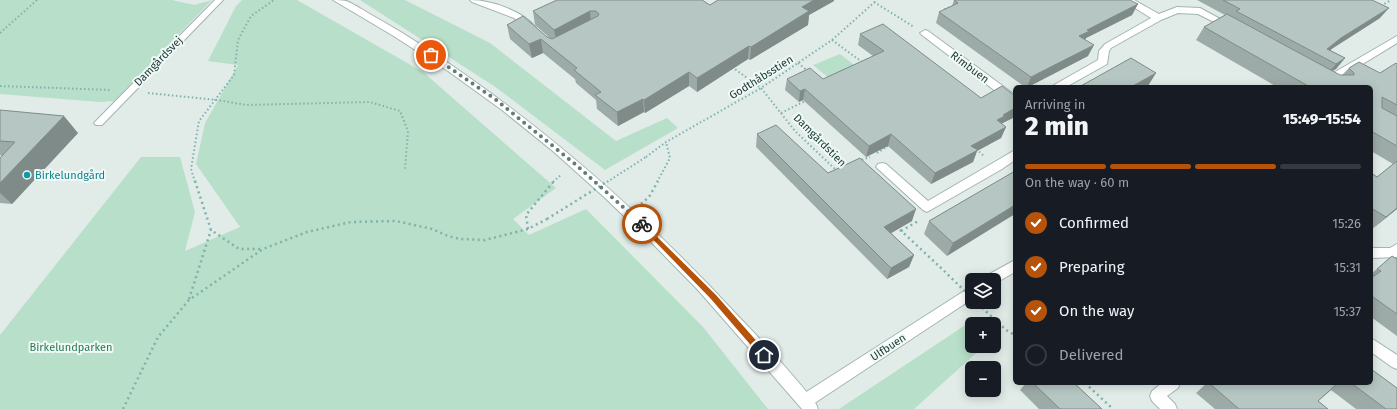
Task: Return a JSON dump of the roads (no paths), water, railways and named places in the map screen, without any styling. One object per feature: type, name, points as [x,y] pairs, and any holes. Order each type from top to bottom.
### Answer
[{"type":"street","points":[[338,0],[378,22],[444,63],[495,99],[575,164],[631,213],[713,297],[808,405]]},
{"type":"street","points":[[475,0],[529,22],[537,33]]},
{"type":"street","points":[[1127,0],[1158,18]]},
{"type":"street","points":[[1062,85],[1103,62],[1104,51],[1108,46],[1158,18],[1177,10],[1200,11],[1241,33]]},
{"type":"street","name":"Rimbuen","points":[[925,33],[1013,99]]},
{"type":"street","points":[[1333,85],[1324,80],[1397,39]]},
{"type":"street","points":[[882,167],[927,207],[998,166],[1013,155]]},
{"type":"street","points":[[1373,253],[1392,253],[1397,249]]},
{"type":"street","points":[[1001,273],[1013,265]]},
{"type":"street","name":"Ulfbuen","points":[[808,405],[965,297]]},
{"type":"street","points":[[1373,345],[1397,363]]},
{"type":"street","points":[[1170,409],[1157,396],[1171,385]]},
{"type":"lane","name":"Damgårdsvej","points":[[99,123],[219,0]]},
{"type":"place","name":"Birkelundgård","points":[[27,175]]},
{"type":"park label","name":"Birkelundparken","points":[[71,347]]}]
